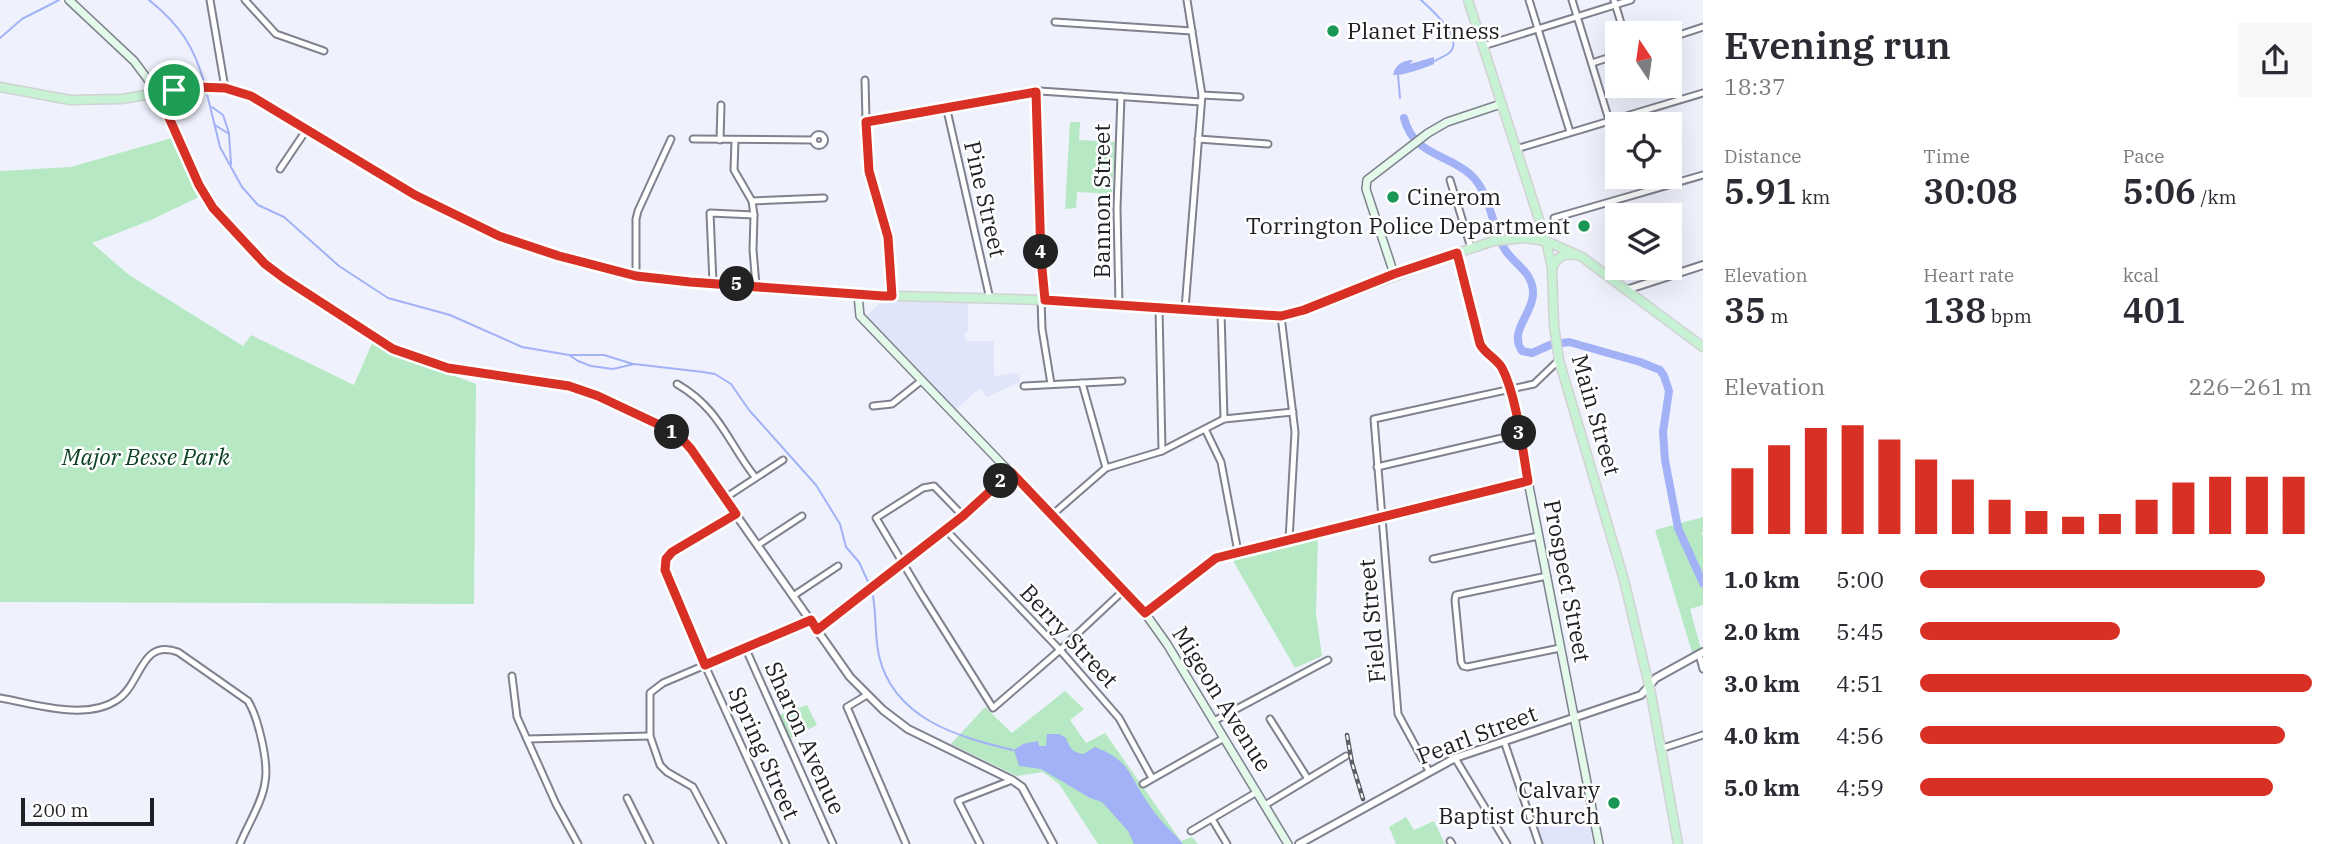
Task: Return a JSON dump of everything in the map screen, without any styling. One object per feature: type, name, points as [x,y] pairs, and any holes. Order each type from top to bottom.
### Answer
[{"type":"main road","points":[[69,0],[134,61],[158,93]]},
{"type":"main road","name":"Main Street","points":[[1468,0],[1546,241],[1552,268],[1553,325],[1559,360],[1623,577],[1649,685],[1678,844]]},
{"type":"main road","points":[[0,87],[70,100],[121,99],[195,87],[222,87],[251,96],[415,195],[474,225],[559,256],[636,276],[858,295],[1043,300],[1281,316],[1304,310],[1394,274],[1471,248],[1494,241],[1525,238],[1546,241],[1582,257],[1702,346]]},
{"type":"main road","points":[[1394,274],[1366,182],[1410,146],[1447,122],[1501,104]]},
{"type":"main road","points":[[1525,238],[1537,228],[1539,222]]},
{"type":"main road","name":"Prospect Street","points":[[1457,253],[1480,344],[1484,352],[1499,363],[1510,389],[1599,844]]},
{"type":"main road","points":[[1552,268],[1555,261],[1567,254],[1582,257]]},
{"type":"main road","name":"Migeon Avenue","points":[[858,295],[860,316],[1145,613],[1167,644],[1287,842]]},
{"type":"street","points":[[210,0],[222,87]]},
{"type":"street","points":[[244,0],[276,34],[324,51]]},
{"type":"street","points":[[1185,309],[1202,95],[1187,0]]},
{"type":"street","points":[[1529,0],[1570,132]]},
{"type":"street","points":[[1572,0],[1607,112]]},
{"type":"street","points":[[1483,46],[1614,3],[1632,0]]},
{"type":"street","points":[[1614,3],[1621,21]]},
{"type":"street","points":[[1055,23],[1192,31]]},
{"type":"street","points":[[1682,34],[1703,27]]},
{"type":"street","points":[[1592,63],[1605,59]]},
{"type":"street","points":[[865,80],[869,171],[888,237],[892,296]]},
{"type":"street","points":[[866,122],[1036,92],[1201,102]]},
{"type":"street","points":[[1036,92],[1042,329],[1051,384]]},
{"type":"street","points":[[158,93],[199,185],[213,208],[265,264],[285,279],[393,349],[448,368],[569,386],[598,396],[668,429],[682,439],[850,677],[908,729],[1012,780],[1021,788],[1053,844]]},
{"type":"street","points":[[1637,112],[1703,93]]},
{"type":"street","points":[[1202,95],[1240,97]]},
{"type":"street","name":"Bannon Street","points":[[1119,305],[1117,208],[1121,96]]},
{"type":"street","points":[[720,140],[721,105]]},
{"type":"street","name":"Pine Street","points":[[946,106],[990,299]]},
{"type":"street","points":[[1516,149],[1605,121]]},
{"type":"street","points":[[280,169],[307,129]]},
{"type":"street","points":[[636,276],[638,211],[671,139]]},
{"type":"street","points":[[693,139],[814,140]]},
{"type":"street","points":[[1198,139],[1268,144]]},
{"type":"street","points":[[736,140],[734,170],[752,201],[754,215],[756,285]]},
{"type":"street","points":[[1554,218],[1703,175]]},
{"type":"street","points":[[1450,180],[1471,248]]},
{"type":"street","points":[[752,201],[824,198]]},
{"type":"street","points":[[713,282],[710,214],[754,215]]},
{"type":"street","points":[[1626,290],[1703,265]]},
{"type":"street","points":[[1159,307],[1162,451]]},
{"type":"street","points":[[1221,312],[1224,419]]},
{"type":"street","points":[[1281,316],[1295,432],[1289,540]]},
{"type":"street","points":[[1702,346],[1703,356]]},
{"type":"street","points":[[1510,389],[1534,384],[1559,360]]},
{"type":"street","points":[[873,406],[892,404],[921,381]]},
{"type":"street","points":[[1024,386],[1122,381]]},
{"type":"street","points":[[1082,383],[1106,468]]},
{"type":"street","points":[[677,384],[694,393],[707,405],[755,477]]},
{"type":"street","name":"Field Street","points":[[1429,771],[1398,714],[1374,419],[1510,389]]},
{"type":"street","points":[[1052,515],[1106,468],[1162,451],[1224,419],[1293,412]]},
{"type":"street","points":[[1205,429],[1221,461],[1238,552]]},
{"type":"street","points":[[1377,467],[1519,434]]},
{"type":"street","points":[[725,498],[783,460]]},
{"type":"street","points":[[817,630],[963,516],[1011,472]]},
{"type":"street","points":[[1145,613],[1216,558],[1528,481]]},
{"type":"street","points":[[963,516],[934,486],[923,488],[876,519],[993,708],[1124,590]]},
{"type":"street","name":"Spring Street","points":[[736,514],[672,552],[666,559],[665,570],[786,844]]},
{"type":"street","points":[[758,545],[802,516]]},
{"type":"street","name":"Berry Street","points":[[945,529],[1060,650],[1119,718],[1152,778]]},
{"type":"street","points":[[1433,559],[1538,536]]},
{"type":"street","points":[[793,596],[838,566]]},
{"type":"street","points":[[1547,576],[1456,595],[1463,666],[1560,649]]},
{"type":"street","points":[[723,844],[693,787],[660,765],[650,736],[650,693],[663,683],[811,620]]},
{"type":"street","name":"Sharon Avenue","points":[[745,647],[833,844]]},
{"type":"street","points":[[0,698],[89,711],[114,703],[128,693],[148,656],[156,650],[166,648],[178,652],[248,701],[254,711],[264,759],[265,784],[240,844]]},
{"type":"street","points":[[1701,653],[1703,668]]},
{"type":"street","name":"Pearl Street","points":[[1299,844],[1455,758],[1639,695],[1657,678],[1701,653]]},
{"type":"street","points":[[1214,720],[1328,660]]},
{"type":"street","points":[[512,676],[517,717],[556,804],[578,844]]},
{"type":"street","points":[[867,695],[847,707],[906,844]]},
{"type":"street","points":[[1270,719],[1308,779]]},
{"type":"street","points":[[1660,749],[1703,735]]},
{"type":"street","points":[[527,739],[650,736]]},
{"type":"street","points":[[1143,783],[1224,738]]},
{"type":"street","points":[[1504,741],[1539,844]]},
{"type":"street","points":[[1265,804],[1346,757]]},
{"type":"street","points":[[1455,758],[1507,844]]},
{"type":"street","points":[[980,844],[958,801],[1012,780]]},
{"type":"street","points":[[1191,831],[1257,792]]},
{"type":"street","points":[[627,797],[650,844]]},
{"type":"street","points":[[1212,819],[1227,844]]},
{"type":"street","points":[[1278,844],[1287,842]]},
{"type":"shaded area","points":[[881,301],[968,303],[968,331],[964,334],[966,341],[994,341],[994,376],[1019,373],[1020,382],[987,397],[980,388],[955,410],[866,317]]},
{"type":"shaded area","points":[[1588,811],[1593,844],[1541,844],[1534,823]]},
{"type":"green space","points":[[1070,122],[1080,122],[1079,140],[1115,142],[1112,194],[1077,192],[1076,208],[1065,209]]},
{"type":"green space","name":"Major Besse Park","points":[[172,138],[201,196],[151,220],[92,243],[129,275],[243,346],[251,335],[354,385],[373,341],[386,350],[476,384],[474,604],[0,602],[0,171],[71,167]]},
{"type":"green space","points":[[1703,517],[1703,605],[1690,609],[1701,649],[1692,652],[1655,530]]},
{"type":"green space","points":[[1318,537],[1316,613],[1322,656],[1295,668],[1232,559]]},
{"type":"green space","points":[[1065,691],[1084,709],[1070,720],[1086,743],[1105,733],[1181,841],[1192,837],[1198,844],[1098,844],[1059,784],[1043,772],[1017,776],[951,744],[985,707],[1012,733]]},
{"type":"green space","points":[[807,705],[817,725],[789,739],[779,715]]},
{"type":"green space","points":[[1406,817],[1414,830],[1434,821],[1445,844],[1396,844],[1389,827]]},
{"type":"water","points":[[1434,57],[1434,64],[1393,75],[1403,62],[1413,60],[1410,64]]},
{"type":"water","points":[[1047,734],[1059,734],[1066,738],[1072,749],[1079,753],[1083,754],[1095,747],[1116,758],[1123,764],[1154,811],[1183,844],[1134,844],[1128,831],[1102,802],[1090,798],[1041,769],[1019,766],[1014,750],[1023,744],[1038,741],[1039,746],[1046,746]]},
{"type":"waterway","points":[[0,38],[22,19],[59,0]]},
{"type":"waterway","points":[[149,0],[169,18],[184,37],[196,59],[205,85]]},
{"type":"waterway","points":[[1421,0],[1444,24],[1453,39],[1450,52],[1435,61]]},
{"type":"waterway","points":[[1398,75],[1400,98]]},
{"type":"waterway","points":[[206,90],[220,147],[242,187],[258,205],[284,217],[339,266],[388,298],[450,315],[522,347],[569,355],[591,366],[613,369],[634,364],[703,372],[715,374],[731,384],[749,410],[816,485],[840,524],[846,547],[859,562],[870,586]]},
{"type":"waterway","points":[[212,107],[223,115],[229,133]]},
{"type":"waterway","points":[[1404,118],[1415,140],[1462,168],[1478,183],[1504,248],[1528,276],[1533,297],[1518,333],[1522,351],[1532,353],[1550,345],[1569,342],[1640,362],[1660,370],[1664,376],[1669,391],[1663,432],[1665,460],[1678,528],[1703,583]]},
{"type":"waterway","points":[[215,125],[229,134],[231,164]]},
{"type":"waterway","points":[[570,355],[604,355],[633,364]]},
{"type":"waterway","points":[[872,591],[879,656],[887,678],[899,695],[913,710],[931,722],[971,739],[1013,750]]},
{"type":"railway","points":[[1347,735],[1363,799]]},
{"type":"place","name":"Planet Fitness","points":[[1333,31]]},
{"type":"place","name":"Cinerom","points":[[1393,197]]},
{"type":"place","name":"Torrington Police Department","points":[[1584,226]]},
{"type":"place","name":"Calvary Baptist Church","points":[[1614,803]]},
{"type":"route","points":[[218,87],[240,91],[415,195],[499,236],[559,256],[636,276],[883,296],[892,296],[889,245],[867,161],[866,122],[1036,92],[1041,258],[1045,300],[1281,316],[1304,310],[1394,274],[1457,253],[1480,344],[1484,352],[1499,363],[1510,389],[1528,481],[1216,558],[1145,613],[1011,472],[963,516],[817,630],[811,620],[705,665],[665,570],[666,559],[672,552],[736,514],[682,439],[668,429],[598,396],[569,386],[448,368],[393,349],[296,286],[265,264],[213,208],[199,185],[158,93],[174,90],[218,87]]}]
